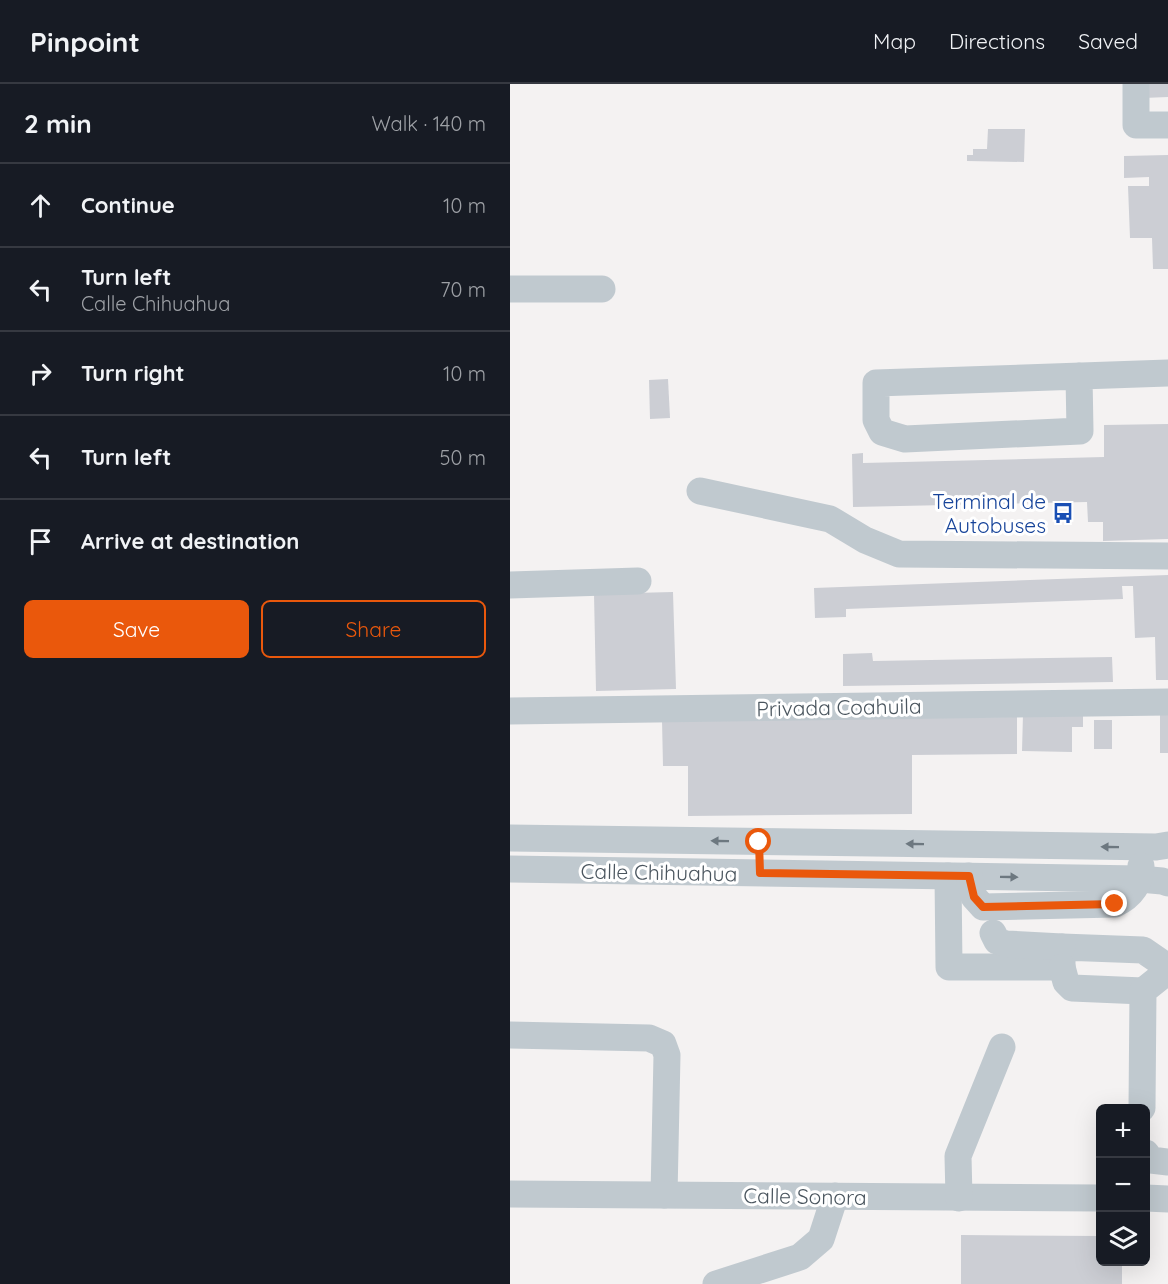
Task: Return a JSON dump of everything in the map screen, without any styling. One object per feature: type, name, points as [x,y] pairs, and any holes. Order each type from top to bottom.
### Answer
[{"type":"street","points":[[1136,84],[1136,125],[1168,125]]},
{"type":"street","points":[[510,289],[602,289]]},
{"type":"street","points":[[1079,376],[1080,431],[905,439],[882,432],[876,420],[876,383],[1079,376],[1168,373]]},
{"type":"street","points":[[699,491],[830,519],[865,540],[898,554],[1168,556]]},
{"type":"street","points":[[510,585],[638,581]]},
{"type":"street","name":"Privada Coahuila","points":[[510,711],[1168,702]]},
{"type":"street","name":"Calle Chihuahua","points":[[510,838],[1155,846]]},
{"type":"street","points":[[759,842],[760,873]]},
{"type":"street","points":[[1140,879],[1155,846]]},
{"type":"street","name":"Calle Chihuahua","points":[[510,870],[1140,879],[1168,883]]},
{"type":"street","points":[[958,876],[948,967],[1143,950],[1168,968],[1143,992],[1142,1104]]},
{"type":"street","points":[[993,933],[997,941],[1062,957]]},
{"type":"street","points":[[1062,957],[1066,982],[1072,988],[1143,992]]},
{"type":"street","points":[[510,1035],[649,1038],[663,1044],[667,1055],[664,1195]]},
{"type":"street","points":[[959,1198],[958,1156],[1002,1047]]},
{"type":"street","points":[[1150,1158],[1168,1162]]},
{"type":"street","name":"Calle Sonora","points":[[510,1194],[1096,1198]]},
{"type":"street","points":[[716,1284],[800,1257],[821,1239],[835,1196]]},
{"type":"street","points":[[1150,1198],[1168,1198]]},
{"type":"building","points":[[1143,84],[1168,84],[1168,97],[1143,98]]},
{"type":"building","points":[[988,129],[1025,129],[1024,162],[967,161],[967,155],[973,155],[973,149],[987,149]]},
{"type":"building","points":[[1168,155],[1168,269],[1153,269],[1152,238],[1130,238],[1128,186],[1149,186],[1149,177],[1124,178],[1124,156]]},
{"type":"building","points":[[668,379],[670,418],[650,419],[649,380]]},
{"type":"building","points":[[1168,424],[1168,539],[1103,541],[1103,522],[1088,522],[1087,502],[853,507],[852,454],[863,453],[863,463],[1104,457],[1104,425]]},
{"type":"building","points":[[1168,575],[1168,680],[1156,680],[1155,637],[1135,638],[1133,586],[1122,586],[1123,599],[846,609],[846,617],[815,618],[814,588]]},
{"type":"building","points":[[673,592],[676,689],[596,691],[594,594]]},
{"type":"building","points":[[872,653],[873,661],[1112,657],[1113,682],[843,686],[843,654]]},
{"type":"building","points":[[1160,711],[1168,711],[1168,753],[1160,753]]},
{"type":"building","points":[[1023,714],[1083,715],[1083,727],[1072,727],[1072,752],[1022,751]]},
{"type":"building","points":[[1017,717],[1017,754],[912,755],[912,814],[688,816],[688,766],[663,766],[662,720]]},
{"type":"building","points":[[1094,720],[1112,720],[1112,749],[1094,749]]},
{"type":"building","points":[[961,1235],[1096,1236],[1096,1266],[1122,1266],[1122,1284],[961,1284]]},
{"type":"place","name":"Terminal de Autobuses","points":[[1063,513]]},
{"type":"route","points":[[759,842],[760,873],[969,876],[974,897],[983,907],[1115,904]]}]
